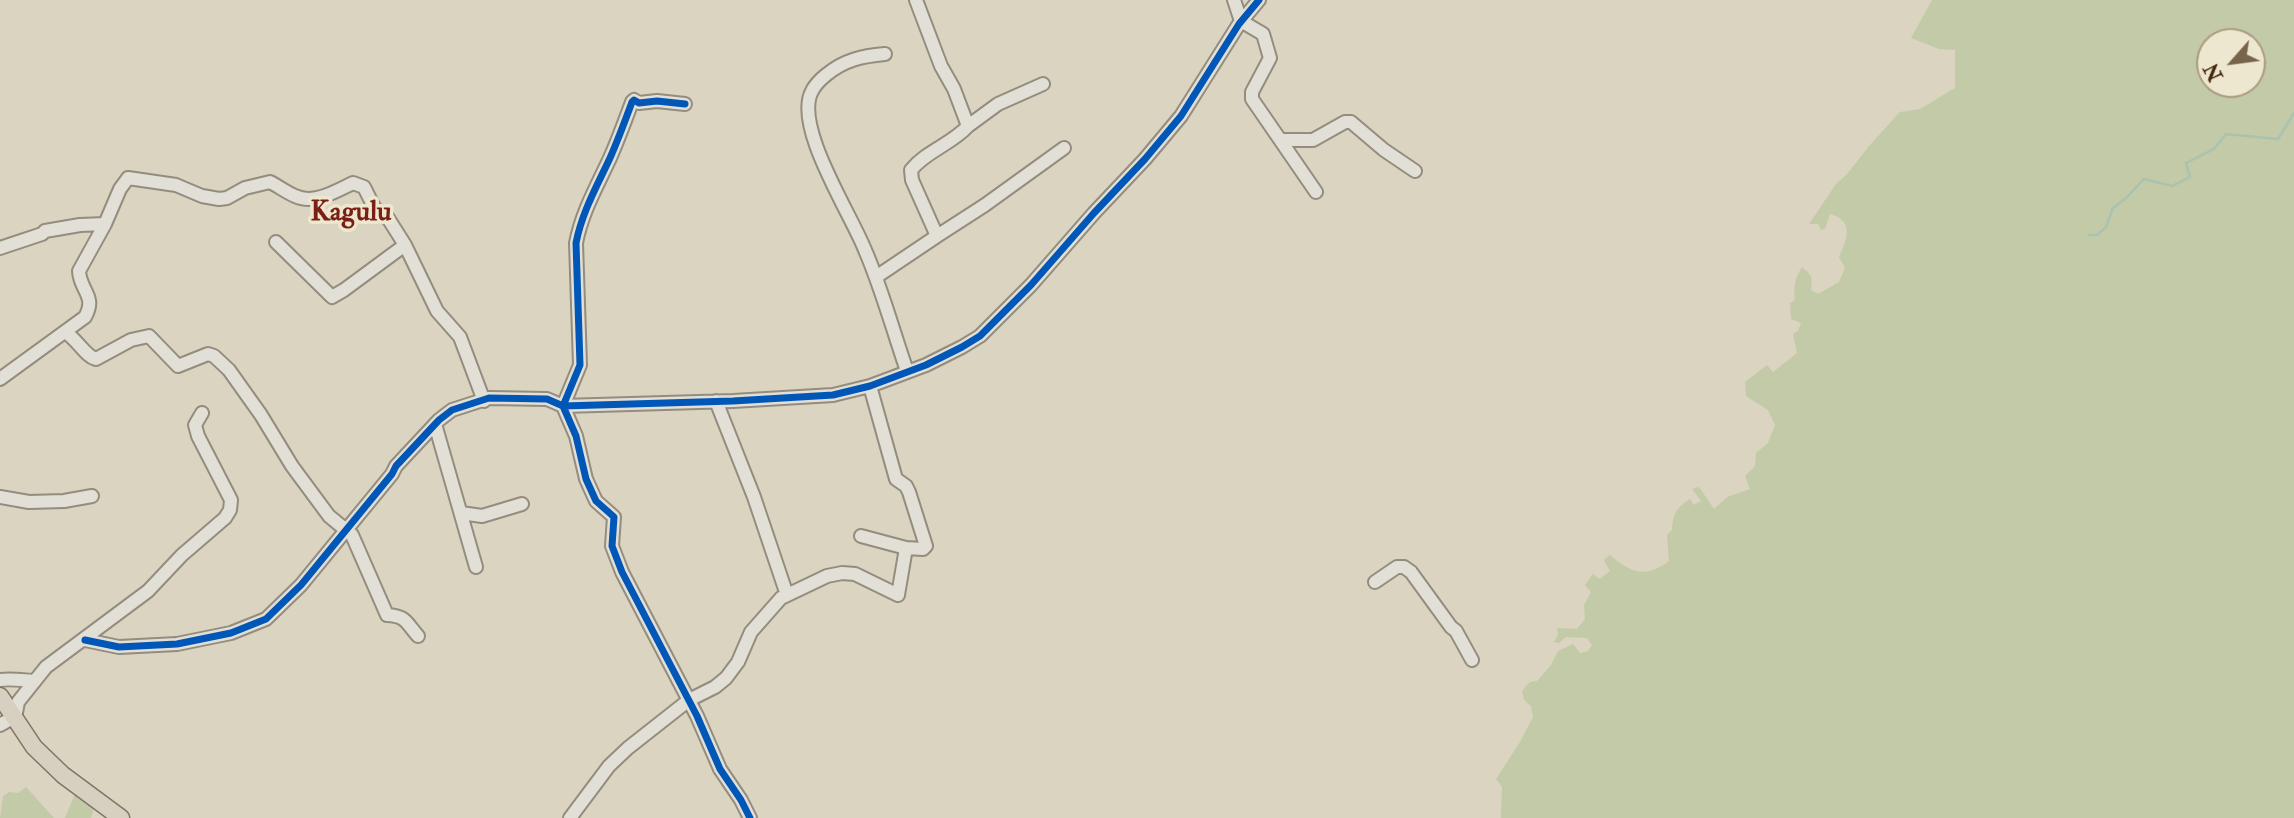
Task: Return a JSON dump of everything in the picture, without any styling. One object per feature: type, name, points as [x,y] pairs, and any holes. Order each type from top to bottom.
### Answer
[{"type":"main road","points":[[0,695],[9,720],[45,759],[121,818]]},
{"type":"street","points":[[916,0],[968,126]]},
{"type":"street","points":[[1234,0],[1241,21],[1263,34],[1270,58],[1252,92],[1252,99],[1317,192]]},
{"type":"street","points":[[85,640],[119,648],[177,644],[247,628],[266,619],[301,585],[386,483],[397,466],[452,410],[489,398],[513,397],[547,400],[563,406],[833,395],[870,386],[945,356],[980,336],[1031,285],[1174,125],[1241,21],[1259,0]]},
{"type":"street","points":[[885,54],[862,56],[835,68],[811,91],[807,110],[816,147],[876,276],[907,371]]},
{"type":"street","points":[[937,236],[912,180],[911,170],[998,104],[1042,84]]},
{"type":"street","points":[[685,104],[657,101],[639,103],[634,100],[593,191],[579,227],[576,243],[580,365],[563,406],[576,436],[586,479],[596,501],[614,517],[612,546],[622,572],[689,700],[720,769],[750,818]]},
{"type":"street","points":[[1281,140],[1313,140],[1345,122],[1351,122],[1384,150],[1415,171]]},
{"type":"street","points":[[876,276],[985,205],[1064,148]]},
{"type":"street","points":[[0,379],[85,317],[90,309],[90,301],[79,271],[128,178],[176,185],[202,196],[219,199],[270,182],[296,197],[308,199],[328,195],[354,183],[364,187],[375,209],[386,215],[405,245],[438,311],[460,337],[484,401]]},
{"type":"street","points":[[0,248],[45,231],[105,224]]},
{"type":"street","points":[[276,242],[332,296],[405,245]]},
{"type":"street","points":[[65,332],[73,337],[91,358],[96,359],[131,340],[149,336],[178,366],[208,354],[214,356],[242,388],[292,467],[329,516],[352,535],[387,615],[399,615],[418,636]]},
{"type":"street","points":[[861,536],[906,548],[923,549],[926,546],[906,486],[896,479],[870,386]]},
{"type":"street","points":[[716,401],[754,497],[787,595]]},
{"type":"street","points":[[9,720],[18,702],[46,667],[142,597],[182,555],[225,518],[230,510],[231,500],[198,436],[195,425],[202,413]]},
{"type":"street","points":[[435,425],[476,567]]},
{"type":"street","points":[[0,497],[29,502],[64,501],[92,496]]},
{"type":"street","points":[[461,513],[482,516],[522,504]]},
{"type":"street","points":[[570,818],[609,766],[628,748],[689,700],[715,687],[726,678],[738,662],[751,632],[763,616],[787,595],[827,576],[855,573],[898,596],[906,548]]},
{"type":"street","points":[[1376,582],[1397,567],[1404,566],[1456,631],[1472,660]]},
{"type":"street","points":[[0,680],[36,680]]},
{"type":"street","points":[[0,695],[12,697],[23,692],[26,685],[36,680]]},
{"type":"green space","points":[[1932,0],[2294,0],[2294,818],[1501,818],[1502,787],[1496,779],[1533,717],[1531,706],[1524,700],[1522,691],[1530,682],[1537,681],[1551,665],[1558,651],[1573,644],[1580,653],[1588,651],[1592,645],[1587,638],[1566,637],[1559,643],[1554,642],[1558,634],[1557,628],[1577,629],[1585,619],[1584,605],[1591,592],[1585,585],[1593,574],[1600,579],[1610,571],[1604,560],[1610,555],[1638,572],[1653,570],[1669,561],[1667,535],[1672,530],[1676,512],[1690,499],[1694,505],[1701,501],[1692,489],[1699,487],[1714,509],[1727,497],[1750,489],[1745,476],[1755,466],[1756,453],[1768,443],[1775,425],[1768,410],[1746,396],[1745,382],[1767,365],[1773,372],[1797,353],[1793,334],[1798,331],[1801,323],[1791,319],[1790,303],[1795,300],[1795,283],[1802,267],[1811,277],[1811,290],[1818,294],[1839,282],[1845,268],[1839,257],[1847,231],[1843,221],[1830,214],[1825,229],[1821,230],[1818,224],[1809,224],[1836,184],[1900,112],[1920,109],[1955,88],[1955,50],[1939,49],[1911,38]]},
{"type":"green space","points":[[26,787],[54,818],[0,818],[3,796],[9,792],[18,793]]},
{"type":"green space","points":[[77,789],[95,804],[91,818],[65,818]]},
{"type":"waterway","points":[[2089,235],[2097,235],[2106,227],[2113,208],[2144,179],[2172,186],[2190,177],[2186,163],[2214,149],[2226,134],[2278,139],[2294,113]]},
{"type":"cycle path","points":[[85,640],[119,647],[177,644],[231,633],[266,619],[301,585],[396,466],[439,420],[452,410],[489,398],[547,399],[563,406],[833,395],[870,386],[926,365],[962,347],[980,336],[1031,285],[1145,159],[1181,116],[1239,24],[1259,0]]},
{"type":"cycle path","points":[[685,104],[632,102],[586,210],[576,243],[580,365],[563,406],[576,436],[586,479],[596,501],[614,517],[612,546],[622,572],[697,716],[720,769],[750,818]]},
{"type":"district","name":"Kagulu","points":[[351,214]]}]
